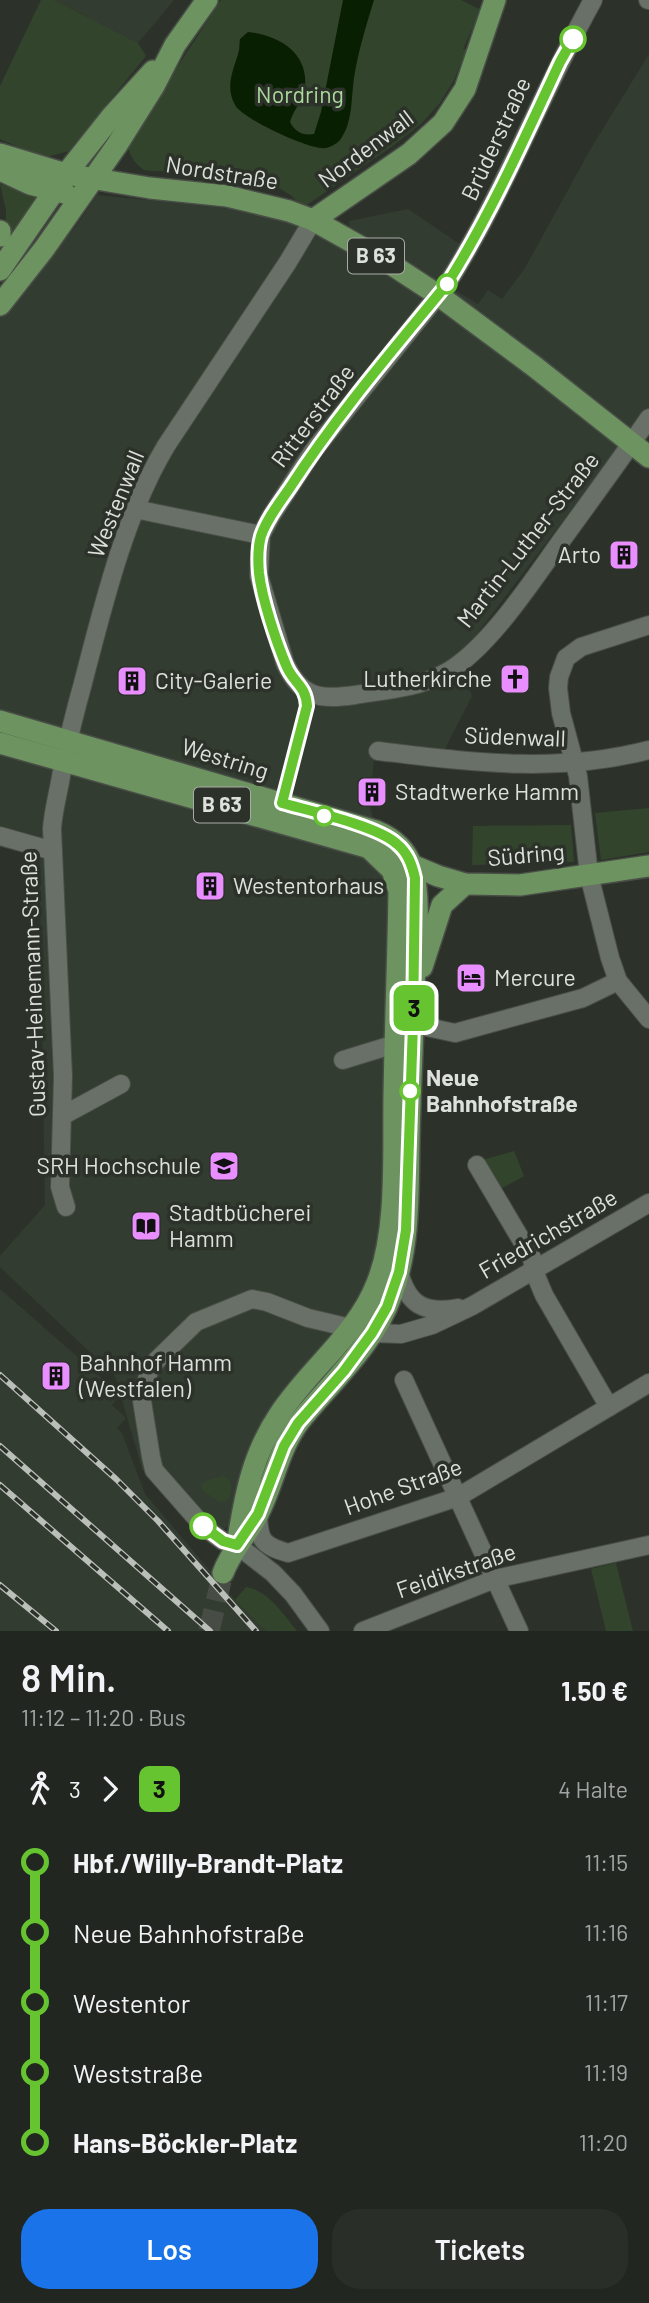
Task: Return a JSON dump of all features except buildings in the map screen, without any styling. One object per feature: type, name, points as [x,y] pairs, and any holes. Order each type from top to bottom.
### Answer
[{"type":"main road","points":[[0,305],[44,250],[117,145],[154,86],[166,61],[207,0]]},
{"type":"main road","name":"Nordenwall","points":[[313,220],[409,154],[443,123],[465,89],[495,0]]},
{"type":"main road","points":[[0,270],[60,182],[128,97],[166,61]]},
{"type":"main road","points":[[117,145],[124,166],[136,179],[150,188]]},
{"type":"main road","name":"B 63","points":[[0,154],[60,182]]},
{"type":"main road","points":[[0,170],[30,184],[60,182]]},
{"type":"main road","name":"Nordstraße","points":[[60,182],[87,188],[150,188],[227,196],[289,211],[313,220],[386,261],[438,295],[633,443]]},
{"type":"main road","name":"B 63","points":[[633,443],[649,457]]},
{"type":"main road","name":"B 63","points":[[0,721],[66,750]]},
{"type":"main road","name":"B 63","points":[[0,743],[66,750]]},
{"type":"main road","name":"Westring","points":[[66,750],[411,863]]},
{"type":"main road","name":"Westring","points":[[66,750],[199,778],[376,831],[396,842],[411,863]]},
{"type":"main road","points":[[237,1545],[244,1504],[259,1449],[280,1413],[351,1328],[377,1283],[388,1238],[393,1178],[399,891],[392,870],[369,848]]},
{"type":"main road","points":[[223,1573],[237,1545],[258,1514],[284,1446],[298,1423],[344,1371],[372,1333],[387,1307],[399,1272],[406,1230],[414,994],[416,891],[411,863]]},
{"type":"main road","name":"Südring","points":[[411,863],[465,884],[495,886],[520,885],[649,866]]},
{"type":"main road","points":[[414,994],[442,905],[465,884]]},
{"type":"street","name":"Brüderstraße","points":[[438,295],[481,228],[560,62],[593,0]]},
{"type":"street","name":"Westenwall","points":[[66,750],[96,632],[135,509],[148,478],[313,220]]},
{"type":"street","name":"Ritterstraße","points":[[309,694],[288,670],[269,613],[259,576],[261,535],[314,450],[438,295]]},
{"type":"street","name":"Martin-Luther-Straße","points":[[309,694],[327,698],[398,688],[430,680],[450,670],[474,650],[514,607],[649,418]]},
{"type":"street","points":[[135,509],[261,535]]},
{"type":"street","points":[[649,625],[581,647],[566,658],[559,677],[558,699],[580,788],[589,875],[618,981],[649,1019]]},
{"type":"street","name":"Gustav-Heinemann-Straße","points":[[66,750],[52,817],[62,1064],[60,1188],[66,1207]]},
{"type":"street","name":"Südenwall","points":[[378,751],[482,763],[534,765],[615,759],[649,750]]},
{"type":"street","points":[[0,836],[53,851]]},
{"type":"street","points":[[413,1024],[455,1033],[583,998],[618,981]]},
{"type":"street","points":[[343,1060],[394,1044]]},
{"type":"street","points":[[62,1116],[121,1084]]},
{"type":"street","points":[[477,1165],[532,1258],[534,1271],[544,1295],[609,1407]]},
{"type":"street","name":"Friedrichstraße","points":[[320,1631],[293,1594],[272,1573],[237,1545],[223,1541],[205,1528],[154,1470],[142,1401],[149,1371],[185,1330],[196,1322],[253,1299],[308,1318],[372,1333],[401,1334],[432,1325],[472,1306],[649,1203]]},
{"type":"street","name":"Friedrichstraße","points":[[399,1272],[403,1286],[417,1304],[433,1310],[472,1306]]},
{"type":"street","points":[[404,1380],[519,1631]]},
{"type":"street","name":"Hohe Straße","points":[[258,1514],[263,1541],[270,1548],[288,1553],[458,1497],[649,1383]]},
{"type":"street","name":"Feidikstraße","points":[[363,1631],[495,1579],[649,1545]]},
{"type":"shaded area","points":[[54,0],[174,0],[138,43]]},
{"type":"shaded area","points":[[343,0],[374,0],[358,58],[349,118],[340,140],[326,148],[302,143],[240,111],[232,98],[230,85],[240,39],[248,32],[271,37],[291,49],[303,67],[304,92],[290,122],[300,132],[314,134],[321,112]]},
{"type":"shaded area","points":[[649,54],[649,411],[632,431],[446,293],[450,287],[478,304],[488,290],[502,299],[525,268],[590,150]]},
{"type":"shaded area","points":[[97,195],[263,212],[290,219],[405,280],[621,445],[460,656],[472,696],[443,753],[375,746],[370,807],[391,879],[388,1164],[375,1253],[359,1308],[300,1373],[234,1523],[218,1533],[195,1526],[142,1469],[115,1376],[0,1267],[0,1256],[45,1205],[39,843],[0,831],[0,318],[76,226]]},
{"type":"shaded area","points":[[408,209],[464,247],[438,288],[350,233],[349,221]]},
{"type":"shaded area","points":[[0,1289],[105,1381],[104,1385],[118,1397],[112,1405],[126,1418],[117,1428],[122,1433],[145,1494],[235,1600],[266,1631],[0,1631]]},
{"type":"green space","points":[[41,0],[54,0],[138,43],[146,56],[69,151],[43,158],[0,139],[0,86]]},
{"type":"green space","name":"Nordring","points":[[221,0],[461,0],[481,10],[463,49],[467,49],[454,80],[440,103],[422,123],[394,145],[307,205],[299,204],[289,194],[257,181],[218,175],[144,170],[135,162],[130,152],[127,144]]},
{"type":"green space","points":[[0,184],[34,196],[38,202],[5,254],[6,210]]},
{"type":"green space","points":[[649,808],[649,852],[601,860],[595,813]]},
{"type":"green space","points":[[571,825],[574,862],[472,865],[473,826]]},
{"type":"green space","points":[[514,1151],[524,1176],[499,1190],[482,1160]]},
{"type":"green space","points":[[224,1476],[232,1486],[230,1498],[221,1503],[202,1490],[201,1485],[207,1480]]},
{"type":"green space","points":[[616,1563],[633,1631],[606,1631],[591,1569]]},
{"type":"green space","points":[[246,1587],[269,1598],[297,1631],[266,1631],[235,1600]]},
{"type":"tunnel","points":[[209,1631],[223,1573]]},
{"type":"railway","points":[[0,1375],[116,1479],[158,1521],[256,1631]]},
{"type":"railway","points":[[0,1446],[210,1631]]},
{"type":"railway","points":[[0,1485],[168,1631]]},
{"type":"railway","points":[[0,1585],[56,1631]]},
{"type":"bus line","name":"3","points":[[203,1526],[223,1541],[237,1545],[245,1534],[258,1514],[284,1446],[298,1423],[357,1355],[387,1307],[399,1272],[406,1230],[415,878],[405,853],[387,836],[282,803],[307,706],[304,690],[285,663],[259,576],[261,535],[314,450],[447,284],[466,255],[573,39]]},
{"type":"place","name":"Arto","points":[[624,555]]},
{"type":"place","name":"Lutherkirche","points":[[515,679]]},
{"type":"place","name":"City-Galerie","points":[[132,681]]},
{"type":"place","name":"Stadtwerke Hamm","points":[[372,792]]},
{"type":"place","name":"Westentorhaus","points":[[210,886]]},
{"type":"place","name":"Mercure","points":[[471,978]]},
{"type":"place","name":"Neue Bahnhofstraße","points":[[410,1091]]},
{"type":"place","name":"SRH Hochschule","points":[[224,1166]]},
{"type":"place","name":"Stadtbücherei Hamm","points":[[146,1226]]},
{"type":"place","name":"Bahnhof Hamm (Westfalen)","points":[[56,1376]]}]
